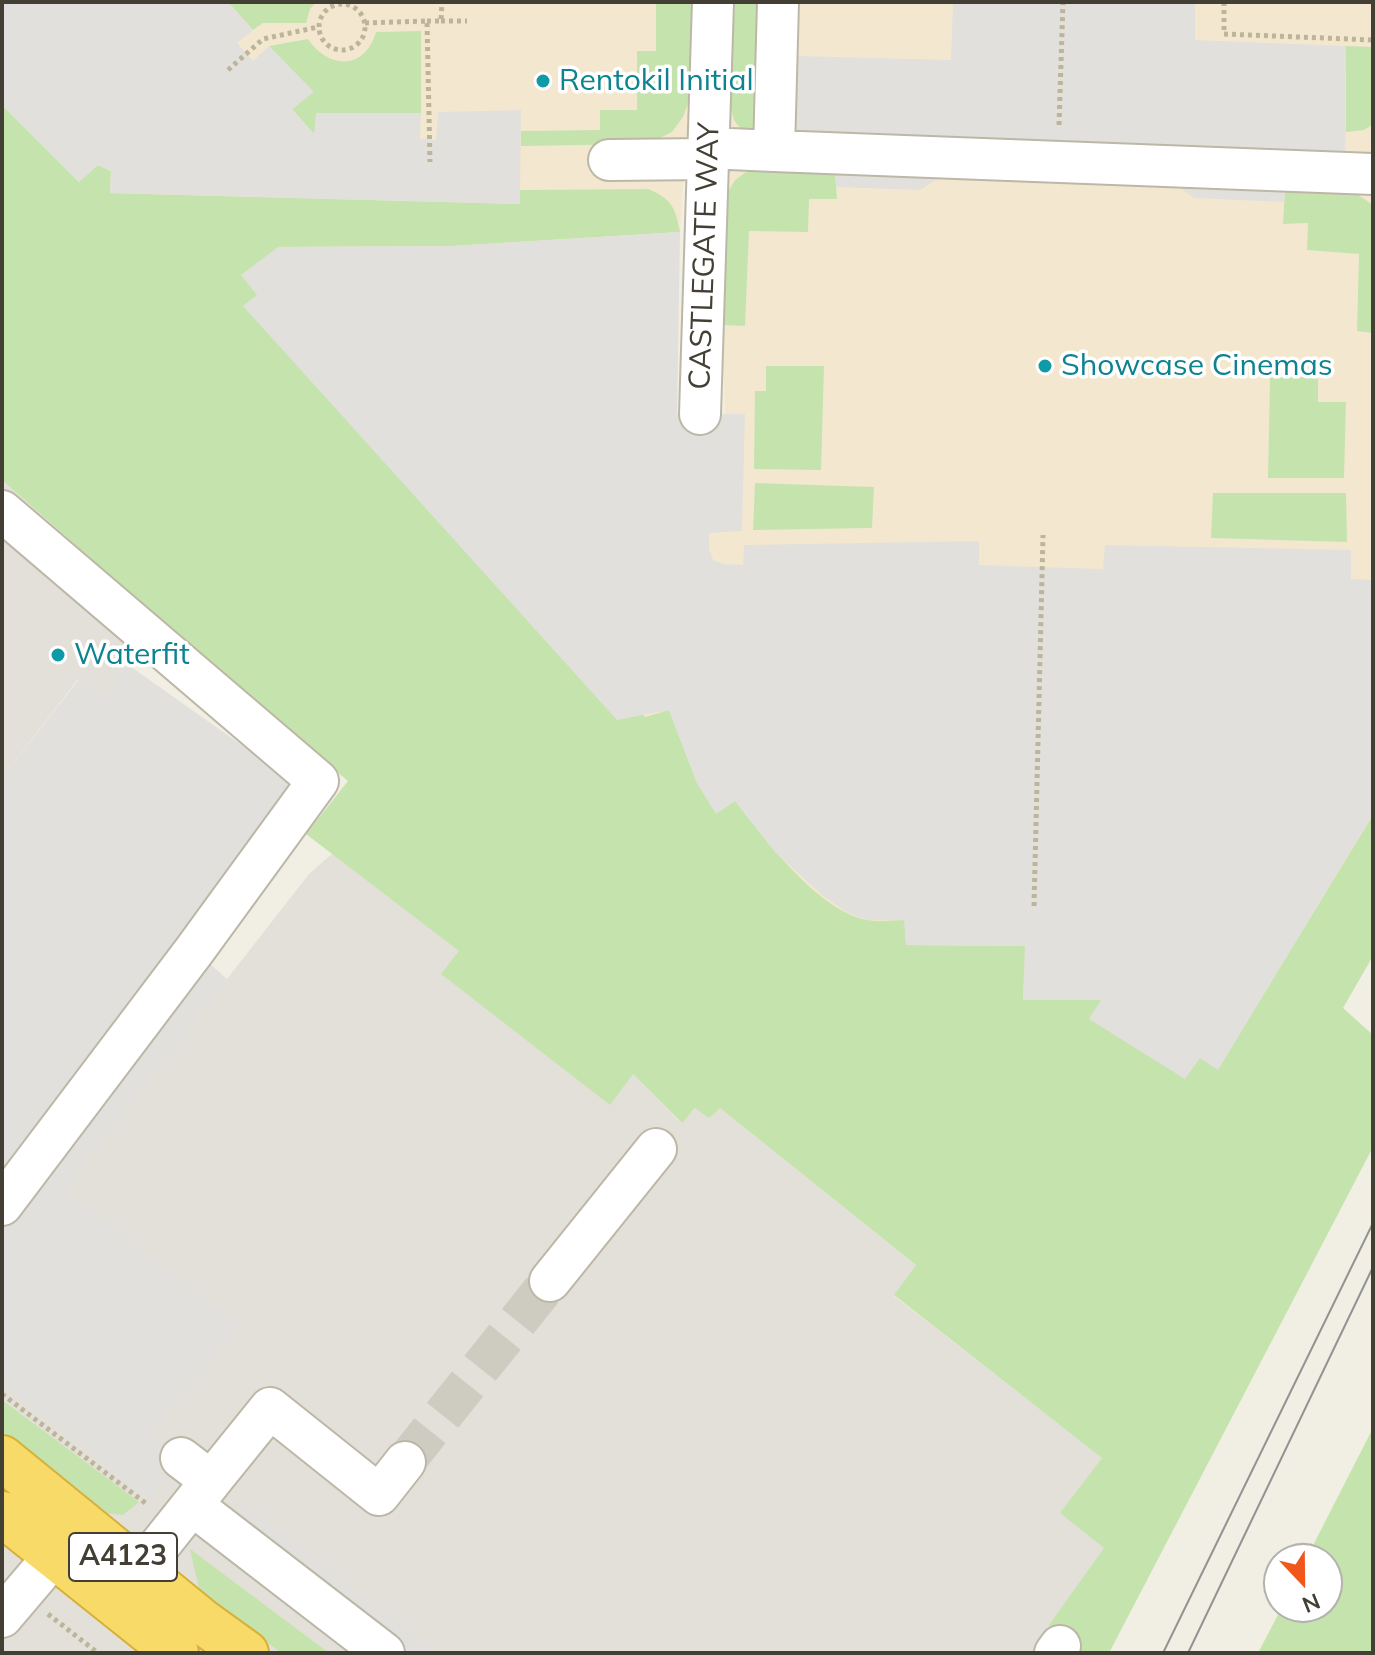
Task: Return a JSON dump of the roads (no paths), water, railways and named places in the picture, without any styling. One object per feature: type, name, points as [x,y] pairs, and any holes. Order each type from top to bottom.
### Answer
[{"type":"highway","name":"A4123","points":[[2,1458],[246,1653]]},
{"type":"highway","name":"A4123","points":[[2,1514],[176,1653]]},
{"type":"street","name":"CASTLEGATE WAY","points":[[700,414],[713,2]]},
{"type":"street","points":[[774,151],[778,2]]},
{"type":"street","points":[[609,160],[774,151],[1373,174]]},
{"type":"street","points":[[2,511],[318,781],[2,1205]]},
{"type":"street","points":[[550,1281],[656,1149]]},
{"type":"street","points":[[140,1570],[189,1493],[278,1399],[379,1495],[405,1462]]},
{"type":"street","points":[[189,1493],[384,1653]]},
{"type":"street","points":[[2,1617],[53,1557]]},
{"type":"tunnel","points":[[405,1462],[550,1281]]},
{"type":"tram line","points":[[1163,1653],[1373,1223]]},
{"type":"tram line","points":[[1188,1653],[1373,1267]]},
{"type":"place","name":"Rentokil Initial","points":[[543,81]]},
{"type":"place","name":"Showcase Cinemas","points":[[1045,366]]},
{"type":"place","name":"Waterfit","points":[[58,655]]}]
